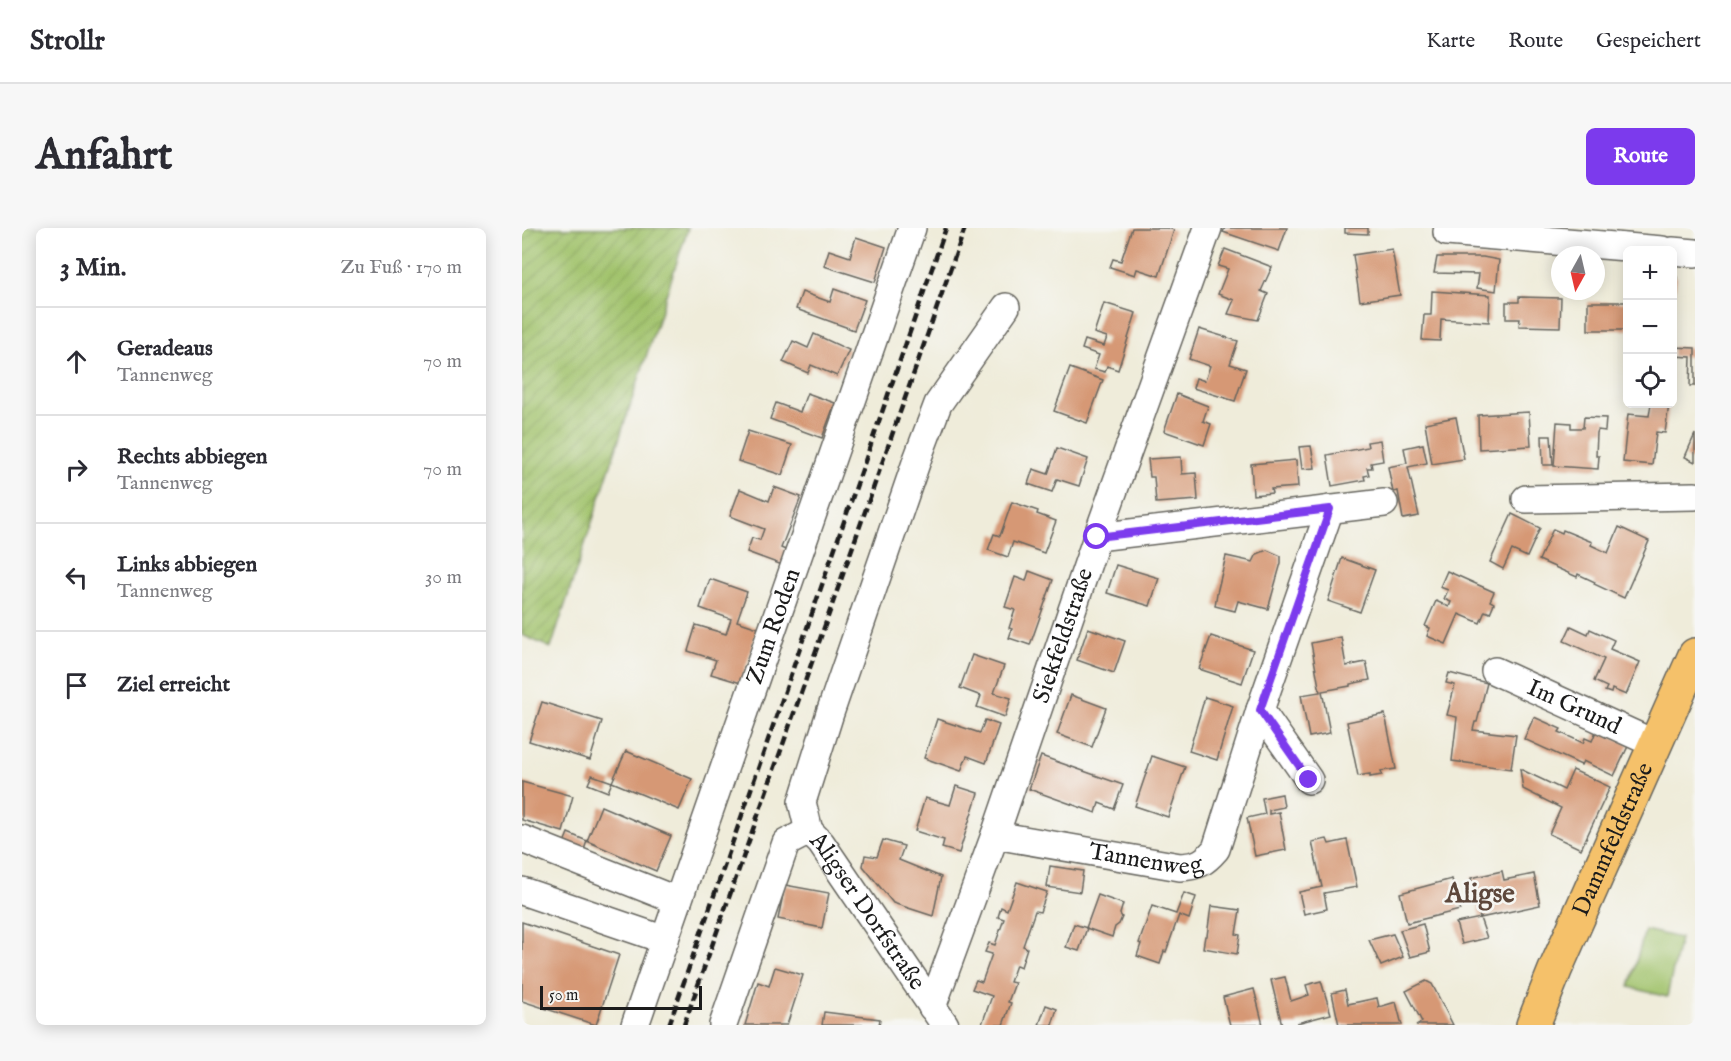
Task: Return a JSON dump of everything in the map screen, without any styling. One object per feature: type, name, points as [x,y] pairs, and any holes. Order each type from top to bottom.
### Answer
[{"type":"main road","name":"Dammfeldstraße","points":[[1533,1025],[1555,970],[1695,656]]},
{"type":"street","name":"Zum Roden","points":[[635,1025],[912,228]]},
{"type":"street","name":"Siekfeldstraße","points":[[938,1016],[995,835],[1097,537],[1208,228]]},
{"type":"street","points":[[1447,232],[1623,247]]},
{"type":"street","points":[[1677,251],[1695,253]]},
{"type":"street","points":[[809,831],[802,802],[830,713],[938,404],[1006,307]]},
{"type":"street","points":[[1526,499],[1695,496]]},
{"type":"street","points":[[1097,537],[1384,503]]},
{"type":"street","name":"Tannenweg","points":[[995,835],[1180,867],[1194,866],[1207,860],[1216,849],[1260,710],[1330,509]]},
{"type":"street","name":"Im Grund","points":[[1495,671],[1655,744]]},
{"type":"street","points":[[1260,710],[1309,780]]},
{"type":"street","name":"Aligser Dorfstraße","points":[[723,1025],[786,843],[809,831],[821,843],[938,1016]]},
{"type":"street","points":[[522,839],[678,901]]},
{"type":"street","points":[[522,891],[665,940]]},
{"type":"green space","points":[[522,228],[688,228],[551,648],[522,635]]},
{"type":"green space","points":[[1645,930],[1680,938],[1667,997],[1629,987]]},
{"type":"building","points":[[1132,228],[1174,230],[1159,276],[1137,269],[1135,275],[1110,267],[1113,259],[1121,261]]},
{"type":"building","points":[[1225,228],[1287,228],[1279,251],[1223,232]]},
{"type":"building","points":[[1345,228],[1368,228],[1368,234],[1345,233]]},
{"type":"building","points":[[856,237],[886,247],[875,282],[824,266],[829,250],[850,257]]},
{"type":"building","points":[[1225,249],[1272,267],[1261,291],[1268,294],[1258,320],[1228,314],[1234,300],[1218,294],[1228,269],[1218,266]]},
{"type":"building","points":[[1392,249],[1400,295],[1360,301],[1353,255]]},
{"type":"building","points":[[1437,257],[1483,257],[1499,260],[1496,291],[1477,288],[1479,274],[1434,273]]},
{"type":"building","points":[[834,289],[865,300],[854,330],[796,309],[802,292],[830,302]]},
{"type":"building","points":[[1432,291],[1490,295],[1489,322],[1441,319],[1440,341],[1422,340],[1424,315],[1431,315]]},
{"type":"building","points":[[1519,297],[1561,300],[1560,327],[1519,326],[1520,319],[1506,319],[1506,302],[1519,302]]},
{"type":"building","points":[[1588,302],[1623,302],[1623,330],[1588,330]]},
{"type":"building","points":[[1104,303],[1136,313],[1118,370],[1107,366],[1105,372],[1094,369],[1099,355],[1082,349],[1085,340],[1104,346],[1107,337],[1094,333]]},
{"type":"building","points":[[1199,329],[1238,341],[1230,364],[1246,369],[1235,401],[1193,388],[1196,378],[1205,381],[1210,366],[1189,359]]},
{"type":"building","points":[[814,334],[849,350],[837,376],[811,365],[808,373],[783,362],[793,341],[808,348]]},
{"type":"building","points":[[1677,347],[1695,348],[1695,386],[1690,386],[1691,357],[1677,356]]},
{"type":"building","points":[[1070,368],[1103,380],[1087,423],[1054,411]]},
{"type":"building","points":[[807,393],[835,403],[822,438],[770,419],[776,403],[800,412]]},
{"type":"building","points":[[1177,394],[1208,406],[1203,421],[1211,424],[1204,445],[1164,431]]},
{"type":"building","points":[[1650,408],[1668,408],[1665,433],[1656,432],[1652,465],[1623,462],[1628,414],[1649,416]]},
{"type":"building","points":[[1529,412],[1531,446],[1479,449],[1478,415]]},
{"type":"building","points":[[1456,417],[1464,459],[1432,464],[1425,423]]},
{"type":"building","points":[[1584,417],[1606,418],[1605,431],[1598,430],[1597,433],[1598,469],[1554,466],[1557,422],[1571,423],[1571,428],[1583,428]]},
{"type":"building","points":[[748,431],[792,445],[782,475],[738,461]]},
{"type":"building","points":[[1695,434],[1695,462],[1685,457]]},
{"type":"building","points":[[1542,436],[1551,436],[1553,465],[1543,465]]},
{"type":"building","points":[[1380,440],[1383,461],[1371,463],[1372,468],[1367,468],[1369,475],[1364,476],[1365,480],[1332,486],[1327,455],[1368,447],[1367,442]]},
{"type":"building","points":[[1423,444],[1427,463],[1408,467],[1419,516],[1403,519],[1398,491],[1393,492],[1388,467],[1407,463],[1404,448]]},
{"type":"building","points":[[1311,446],[1315,468],[1302,469],[1299,447]]},
{"type":"building","points":[[1057,448],[1088,459],[1079,486],[1057,479],[1052,492],[1028,484],[1033,469],[1048,474]]},
{"type":"building","points":[[1181,457],[1182,474],[1196,473],[1198,500],[1156,503],[1154,477],[1150,477],[1148,459]]},
{"type":"building","points":[[1296,460],[1298,487],[1271,489],[1272,493],[1253,495],[1251,464]]},
{"type":"building","points":[[774,487],[801,497],[781,548],[790,552],[785,566],[747,552],[752,538],[760,540],[764,529],[730,516],[740,489],[769,501]]},
{"type":"building","points":[[1012,502],[1038,511],[1037,514],[1056,521],[1044,553],[1013,542],[1008,557],[988,550],[994,534],[1000,536]]},
{"type":"building","points":[[1512,514],[1540,528],[1527,557],[1512,550],[1503,569],[1490,562]]},
{"type":"building","points":[[1619,527],[1649,541],[1624,598],[1578,574],[1577,577],[1539,560],[1553,529],[1562,533],[1563,530],[1592,542],[1591,545],[1608,553]]},
{"type":"building","points":[[1267,550],[1281,556],[1268,609],[1238,601],[1235,611],[1215,606],[1226,556],[1253,562],[1257,554]]},
{"type":"building","points":[[1342,558],[1375,570],[1360,612],[1328,601]]},
{"type":"building","points":[[1116,565],[1159,578],[1150,606],[1107,593]]},
{"type":"building","points":[[1029,571],[1053,580],[1030,645],[1009,638],[1012,629],[1009,628],[1015,610],[1005,607],[1015,577],[1026,581]]},
{"type":"building","points":[[1447,571],[1494,592],[1490,601],[1494,603],[1490,613],[1485,611],[1480,623],[1459,614],[1446,644],[1427,636],[1430,628],[1425,626],[1436,601],[1449,607],[1451,602],[1444,599],[1448,590],[1440,587]]},
{"type":"building","points":[[710,579],[747,592],[737,621],[758,628],[741,683],[711,674],[716,660],[688,651],[696,625],[726,634],[731,619],[700,608]]},
{"type":"building","points":[[1571,626],[1588,634],[1590,629],[1614,640],[1610,649],[1640,662],[1626,695],[1612,689],[1611,693],[1605,691],[1607,687],[1594,681],[1604,659],[1564,641]]},
{"type":"building","points":[[1088,628],[1125,641],[1114,673],[1077,660]]},
{"type":"building","points":[[1211,636],[1253,650],[1242,683],[1199,669]]},
{"type":"building","points":[[1341,637],[1346,666],[1366,662],[1370,680],[1322,691],[1330,733],[1309,737],[1301,695],[1320,692],[1311,643]]},
{"type":"building","points":[[972,655],[1004,666],[994,693],[1011,698],[1005,717],[977,707],[981,696],[960,688]]},
{"type":"building","points":[[1449,673],[1487,683],[1473,730],[1516,735],[1511,769],[1452,761],[1457,717],[1447,715],[1455,685],[1446,683]]},
{"type":"building","points":[[1071,695],[1106,708],[1092,747],[1057,734]]},
{"type":"building","points":[[1205,697],[1233,706],[1217,760],[1189,751]]},
{"type":"building","points":[[542,702],[602,721],[590,760],[529,741]]},
{"type":"building","points":[[1385,714],[1396,769],[1381,771],[1382,775],[1358,776],[1347,722]]},
{"type":"building","points":[[1534,717],[1561,729],[1559,732],[1583,743],[1585,738],[1592,741],[1597,729],[1629,744],[1614,776],[1583,761],[1581,765],[1524,739]]},
{"type":"building","points":[[937,719],[980,733],[985,720],[999,725],[986,763],[967,756],[961,771],[924,758]]},
{"type":"building","points":[[626,751],[692,779],[679,810],[612,782]]},
{"type":"building","points":[[1041,756],[1123,785],[1114,809],[1099,803],[1096,813],[1029,789]]},
{"type":"building","points":[[1152,756],[1185,767],[1168,817],[1135,806]]},
{"type":"building","points":[[1520,769],[1564,790],[1573,770],[1610,787],[1581,849],[1549,834],[1561,808],[1523,789]]},
{"type":"building","points":[[592,775],[612,782],[608,792],[588,784]]},
{"type":"building","points":[[522,782],[573,796],[563,832],[522,820]]},
{"type":"building","points":[[956,786],[978,793],[959,853],[942,848],[944,840],[915,831],[925,798],[950,805]]},
{"type":"building","points":[[1282,794],[1284,807],[1269,810],[1269,814],[1279,812],[1286,850],[1255,856],[1247,818],[1265,814],[1262,798]]},
{"type":"building","points":[[601,806],[671,836],[656,871],[587,841]]},
{"type":"building","points":[[568,833],[587,841],[584,850],[564,843]]},
{"type":"building","points":[[1327,839],[1329,844],[1347,840],[1357,887],[1324,893],[1327,909],[1304,914],[1299,892],[1322,887],[1312,842]]},
{"type":"building","points":[[883,840],[904,846],[899,860],[941,877],[933,916],[893,903],[863,866],[865,855],[877,857]]},
{"type":"building","points":[[1050,866],[1083,871],[1080,892],[1047,887]]},
{"type":"building","points":[[1502,871],[1504,880],[1534,874],[1540,905],[1480,918],[1471,878]]},
{"type":"building","points":[[1452,879],[1460,910],[1407,923],[1400,893]]},
{"type":"building","points":[[1017,882],[1047,892],[1040,912],[1035,911],[1023,946],[1027,948],[1021,967],[1016,965],[1010,982],[1015,983],[1003,1025],[984,1025],[982,1024],[992,996],[972,989],[976,980],[982,982],[992,954],[985,952],[989,943],[995,945],[1004,919],[998,917],[1001,907],[1007,910]]},
{"type":"building","points":[[785,885],[829,893],[822,928],[778,919]]},
{"type":"building","points":[[1184,893],[1196,897],[1189,919],[1179,915],[1160,964],[1137,956],[1141,944],[1139,943],[1152,906],[1176,914]]},
{"type":"building","points":[[1098,895],[1123,904],[1120,914],[1122,917],[1112,937],[1086,928]]},
{"type":"building","points":[[1211,906],[1240,910],[1236,934],[1240,935],[1237,954],[1203,948]]},
{"type":"building","points":[[1480,918],[1487,938],[1462,944],[1456,923]]},
{"type":"building","points":[[522,922],[619,955],[596,1025],[522,1001]]},
{"type":"building","points":[[1074,924],[1087,928],[1079,951],[1066,947]]},
{"type":"building","points":[[1423,924],[1430,952],[1410,957],[1400,930]]},
{"type":"building","points":[[1393,934],[1403,957],[1381,966],[1369,940]]},
{"type":"building","points":[[775,967],[803,975],[787,1025],[745,1025],[758,982],[769,986]]},
{"type":"building","points":[[1285,977],[1291,1001],[1309,995],[1306,985],[1321,981],[1331,1014],[1297,1023],[1298,1025],[1282,1025],[1271,980]]},
{"type":"building","points":[[1426,981],[1432,984],[1453,1025],[1416,1025],[1422,1022],[1406,991]]},
{"type":"building","points":[[1254,989],[1263,1025],[1230,1025],[1223,997]]},
{"type":"building","points":[[1345,990],[1348,1004],[1377,998],[1379,1007],[1396,1002],[1402,1025],[1339,1025],[1332,993]]},
{"type":"building","points":[[1046,1005],[1057,1009],[1052,1025],[1039,1025]]},
{"type":"building","points":[[824,1012],[880,1019],[879,1025],[822,1025]]},
{"type":"railway","points":[[669,1025],[946,228]]},
{"type":"railway","points":[[684,1025],[965,228]]},
{"type":"district","name":"Aligse","points":[[1480,895]]},
{"type":"route","points":[[1097,537],[1330,509],[1260,710],[1309,780]]}]
